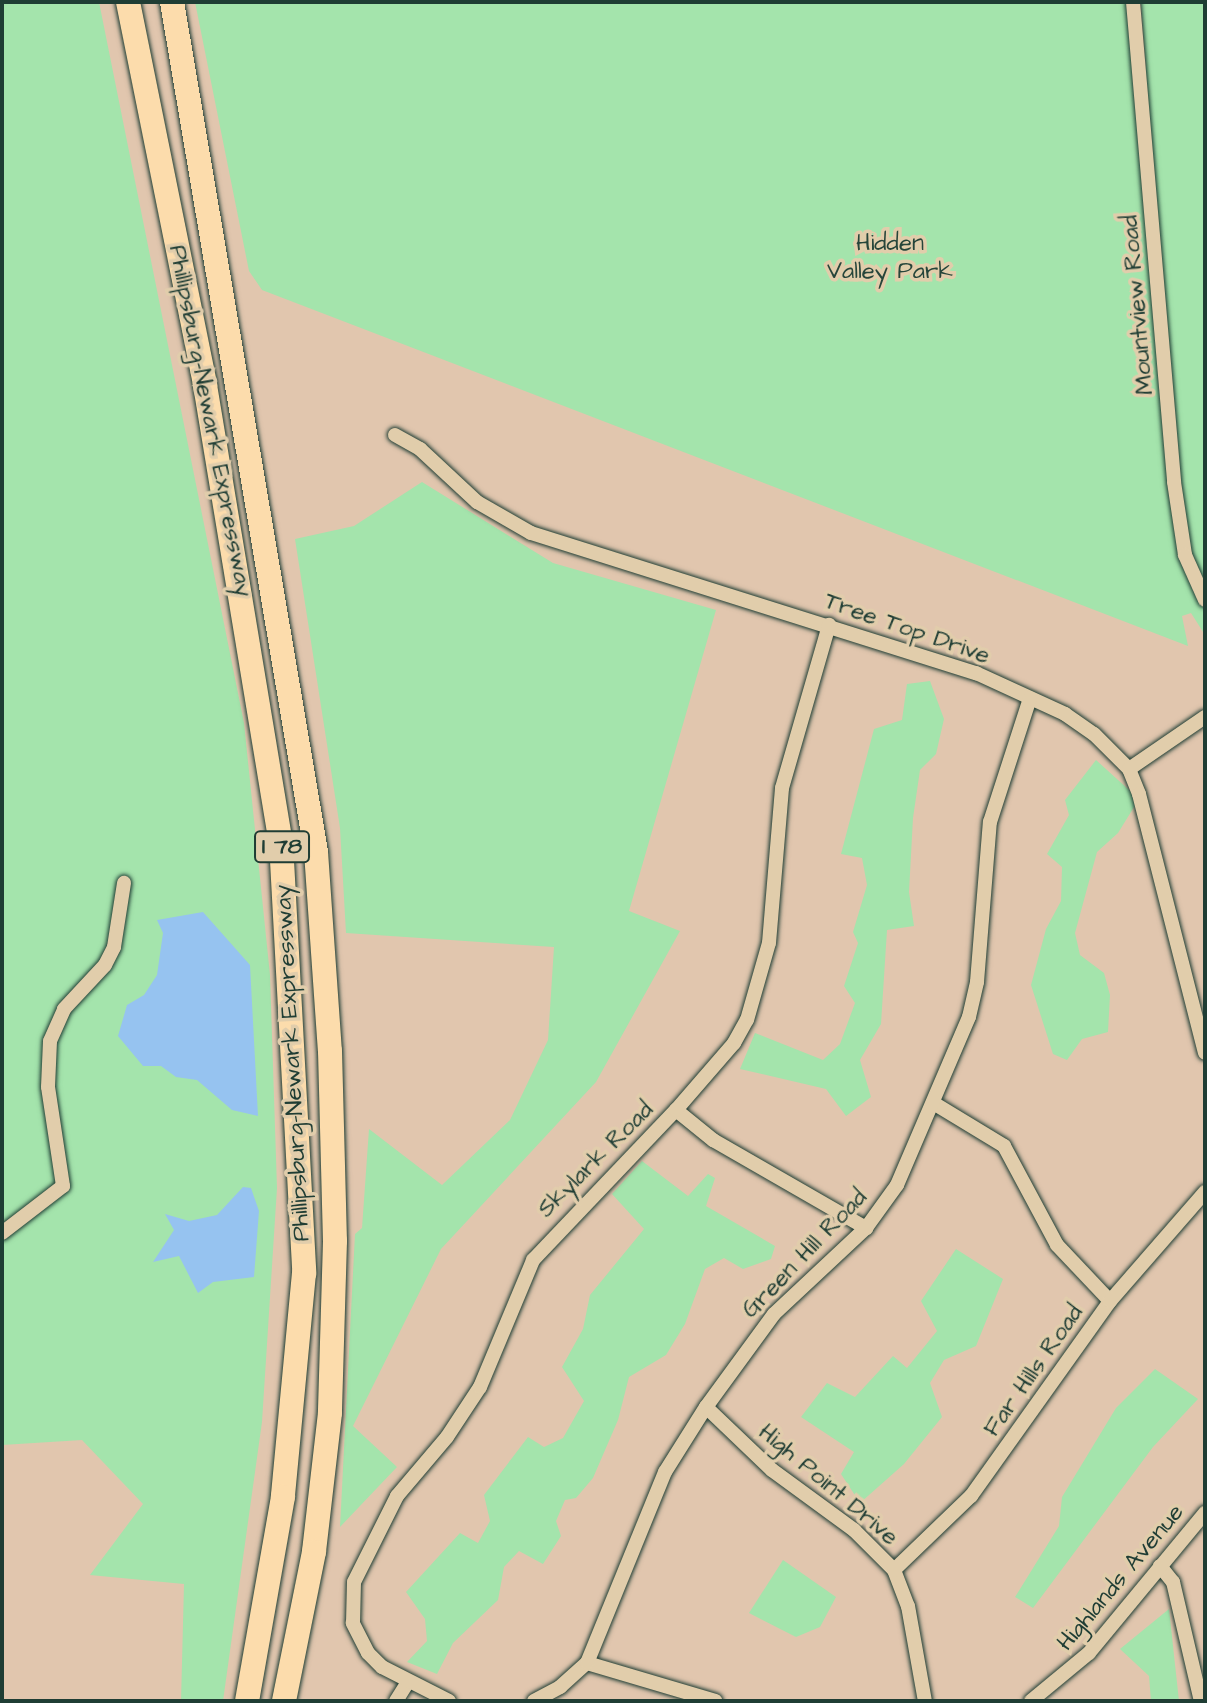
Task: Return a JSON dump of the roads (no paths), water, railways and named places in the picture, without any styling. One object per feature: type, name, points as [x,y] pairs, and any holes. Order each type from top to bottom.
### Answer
[{"type":"highway","name":"Phillipsburg-Newark Expressway","points":[[128,2],[211,416],[281,842],[304,1273],[283,1497],[247,1701]]},
{"type":"highway","name":"Phillipsburg-Newark Expressway","points":[[172,2],[316,852],[330,1051],[335,1241],[330,1413],[314,1552],[284,1701]]},
{"type":"street","name":"Mountview Road","points":[[1133,2],[1174,482],[1185,555],[1205,600]]},
{"type":"street","name":"Tree Top Drive","points":[[395,435],[420,449],[477,502],[531,533],[976,673],[1083,725],[1129,769]]},
{"type":"street","name":"Skylark Road","points":[[408,1682],[382,1667],[359,1639],[351,1607],[360,1566],[397,1496],[447,1437],[480,1387],[533,1260],[676,1110],[734,1043],[757,994],[772,917],[782,788],[829,625]]},
{"type":"street","name":"Green Hill Road","points":[[534,1701],[560,1687],[587,1663],[665,1472],[706,1407],[774,1314],[866,1228],[897,1185],[935,1104],[977,982],[990,822],[1030,698]]},
{"type":"street","points":[[1205,717],[1129,769],[1205,1053]]},
{"type":"street","points":[[2,1233],[63,1186],[48,1087],[50,1041],[64,1009],[105,965],[114,947],[124,883]]},
{"type":"street","points":[[935,1104],[1004,1146],[1057,1245],[1110,1301]]},
{"type":"street","points":[[676,1110],[713,1140],[866,1228]]},
{"type":"street","name":"Far Hills Road","points":[[894,1570],[971,1496],[1110,1301],[1205,1192]]},
{"type":"street","name":"High Point Drive","points":[[706,1407],[772,1470],[854,1530],[894,1570],[908,1606],[925,1701]]},
{"type":"street","name":"Highlands Avenue","points":[[1031,1701],[1073,1670],[1205,1513]]},
{"type":"street","points":[[1160,1566],[1173,1582],[1201,1701]]},
{"type":"street","points":[[587,1663],[715,1701]]},
{"type":"street","points":[[396,1701],[408,1682],[449,1701]]},
{"type":"water","points":[[203,912],[250,965],[258,1116],[232,1110],[197,1080],[176,1077],[161,1066],[143,1066],[118,1036],[127,1005],[144,995],[157,975],[163,933],[157,920]]},
{"type":"water","points":[[243,1187],[251,1188],[259,1211],[254,1277],[213,1282],[198,1293],[179,1256],[153,1262],[174,1230],[165,1214],[189,1221],[217,1215]]},
{"type":"park label","name":"Hidden Valley Park","points":[[890,258]]}]
